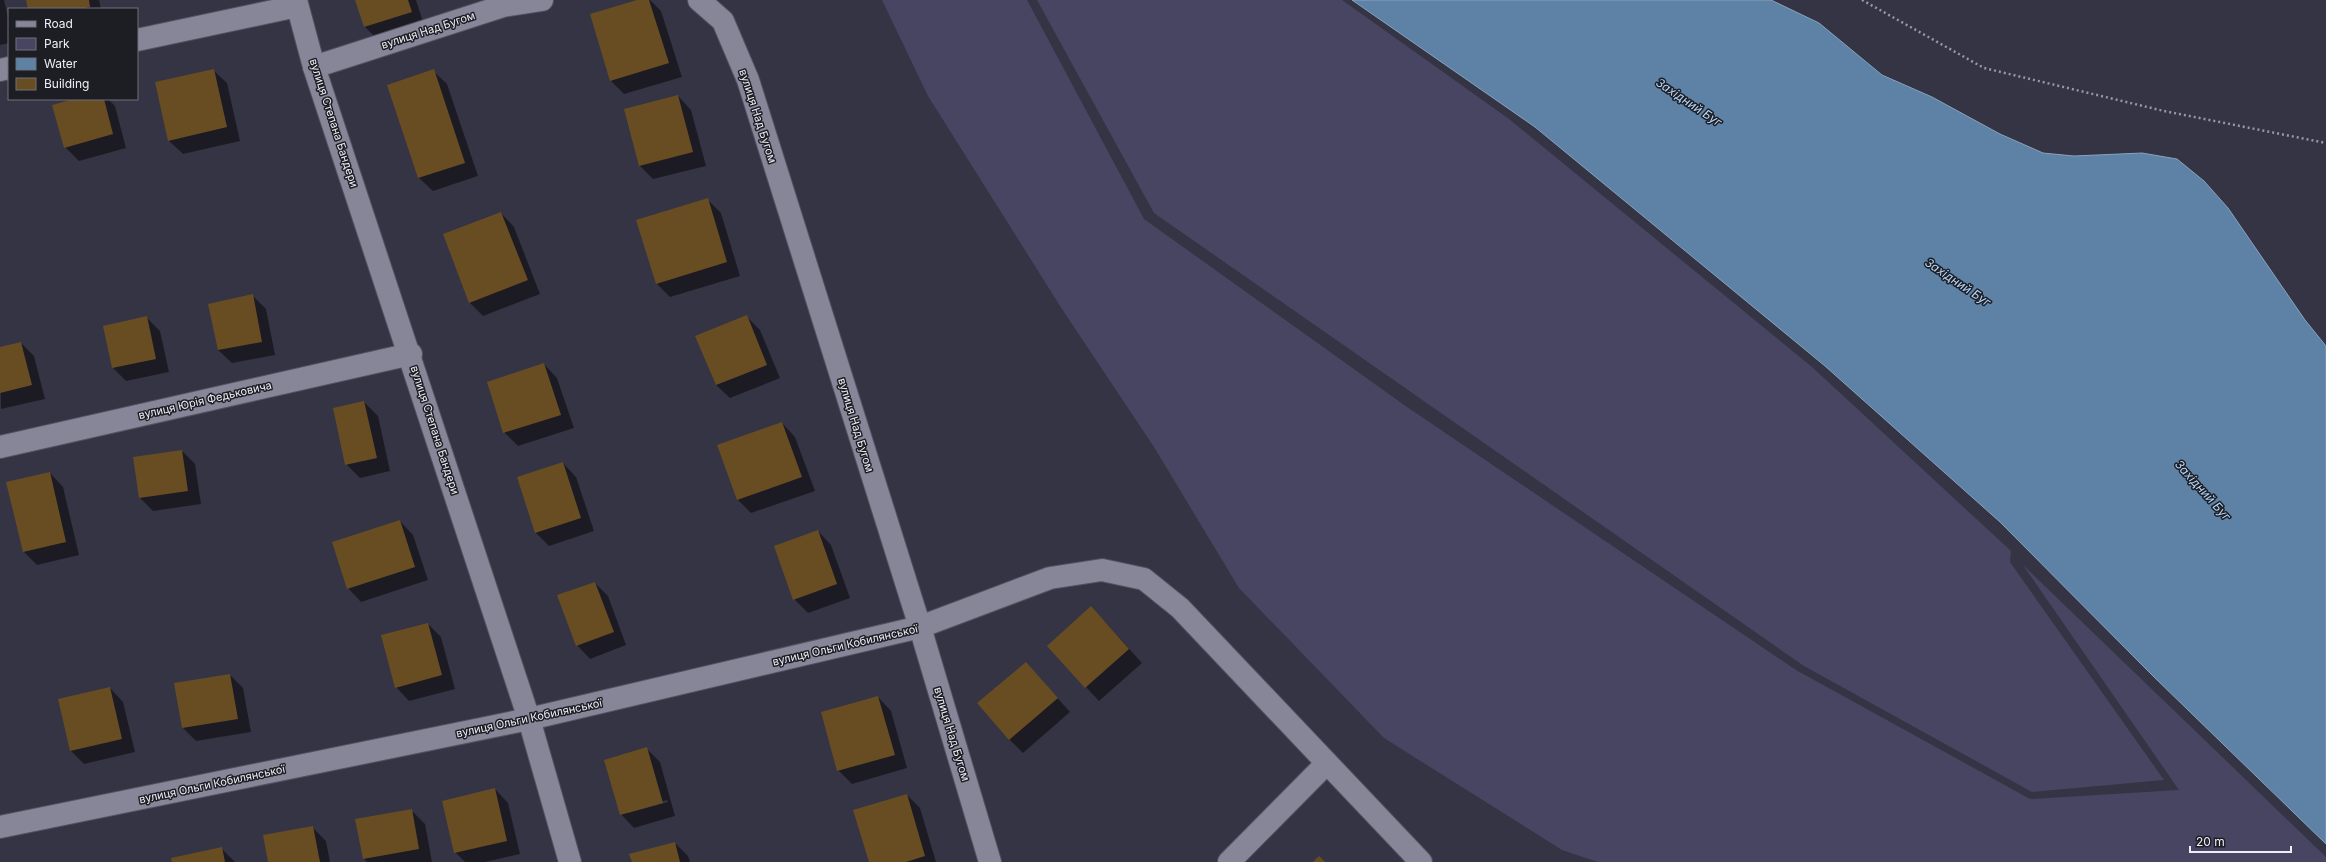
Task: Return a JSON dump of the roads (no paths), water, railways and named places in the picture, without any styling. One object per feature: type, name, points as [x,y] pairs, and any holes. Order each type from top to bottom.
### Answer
[{"type":"street","name":"вулиця Над Бугом","points":[[314,67],[504,6],[542,0]]},
{"type":"street","name":"вулиця Над Бугом","points":[[699,0],[723,21],[748,80],[920,627],[990,862]]},
{"type":"street","name":"вулиця Степана Бандери","points":[[297,3],[314,67],[411,354],[529,719],[570,862]]},
{"type":"street","points":[[138,40],[297,3]]},
{"type":"street","name":"вулиця Юрія Федьковича","points":[[0,447],[411,354]]},
{"type":"street","name":"вулиця Ольги Кобилянської","points":[[0,827],[529,719],[920,627],[1050,578],[1102,570],[1144,579],[1180,608],[1421,862]]},
{"type":"street","points":[[1230,862],[1327,763]]},
{"type":"water","name":"Західний Буг","points":[[1352,0],[1771,0],[1819,23],[1882,75],[1932,97],[2000,134],[2043,153],[2074,156],[2142,153],[2177,159],[2204,181],[2228,208],[2305,320],[2326,346],[2326,844],[2153,676],[2000,522],[1825,366],[1535,127]]}]
